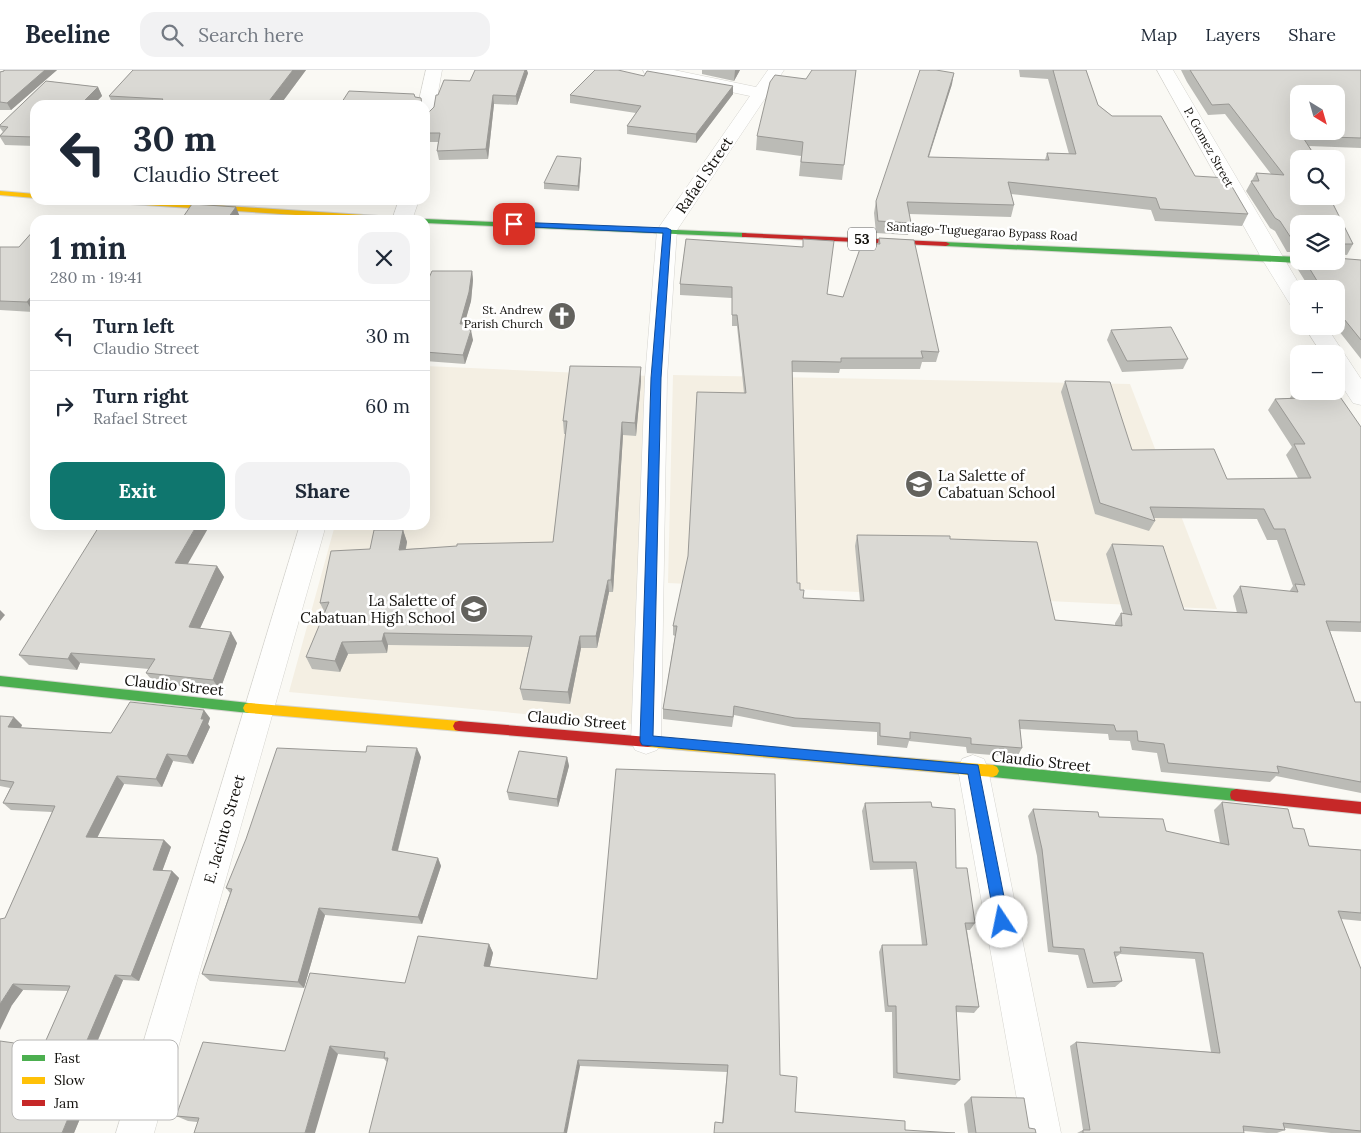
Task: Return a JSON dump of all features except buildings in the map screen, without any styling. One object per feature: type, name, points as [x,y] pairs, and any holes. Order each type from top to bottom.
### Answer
[{"type":"main road","points":[[0,194],[30,196]]},
{"type":"main road","points":[[176,205],[326,215]]},
{"type":"main road","name":"Santiago-Tuguegarao Bypass Road","points":[[430,221],[667,230],[1290,260]]},
{"type":"main road","name":"Claudio Street","points":[[0,681],[260,709],[973,769],[1361,808]]},
{"type":"street","points":[[428,100],[434,70]]},
{"type":"street","points":[[651,70],[759,92]]},
{"type":"street","name":"Rafael Street","points":[[646,741],[656,378],[667,230],[759,92],[776,70]]},
{"type":"street","name":"P. Gomez Street","points":[[1165,70],[1272,259],[1290,287]]},
{"type":"street","points":[[1345,373],[1361,397]]},
{"type":"street","name":"E. Jacinto Street","points":[[162,1040],[312,530]]},
{"type":"street","points":[[973,769],[1042,1133]]},
{"type":"street","name":"E. Jacinto Street","points":[[135,1133],[139,1120]]},
{"type":"shaded area","name":"La Salette of Cabatuan High School","points":[[430,366],[649,376],[632,724],[289,692],[334,530],[430,530]]},
{"type":"shaded area","name":"La Salette of Cabatuan School","points":[[673,375],[1130,384],[1217,609],[668,583]]},
{"type":"traffic: fast","points":[[430,221],[745,235]]},
{"type":"traffic: fast","points":[[946,244],[1290,260]]},
{"type":"traffic: fast","points":[[0,681],[249,708]]},
{"type":"traffic: fast","points":[[993,771],[1236,795]]},
{"type":"traffic: slow","points":[[0,193],[30,196]]},
{"type":"traffic: slow","points":[[177,205],[332,215]]},
{"type":"traffic: slow","points":[[249,708],[459,726]]},
{"type":"traffic: slow","points":[[648,742],[993,771]]},
{"type":"traffic: jam","points":[[745,235],[946,244]]},
{"type":"traffic: jam","points":[[459,726],[648,742]]},
{"type":"traffic: jam","points":[[1236,795],[1361,808]]},
{"type":"place","name":"St. Andrew Parish Church","points":[[562,316]]},
{"type":"place","name":"La Salette of Cabatuan School","points":[[919,484]]},
{"type":"place","name":"La Salette of Cabatuan High School","points":[[474,609]]},
{"type":"route","points":[[514,224],[667,230],[656,378],[646,741],[973,769],[1002,922]]}]
